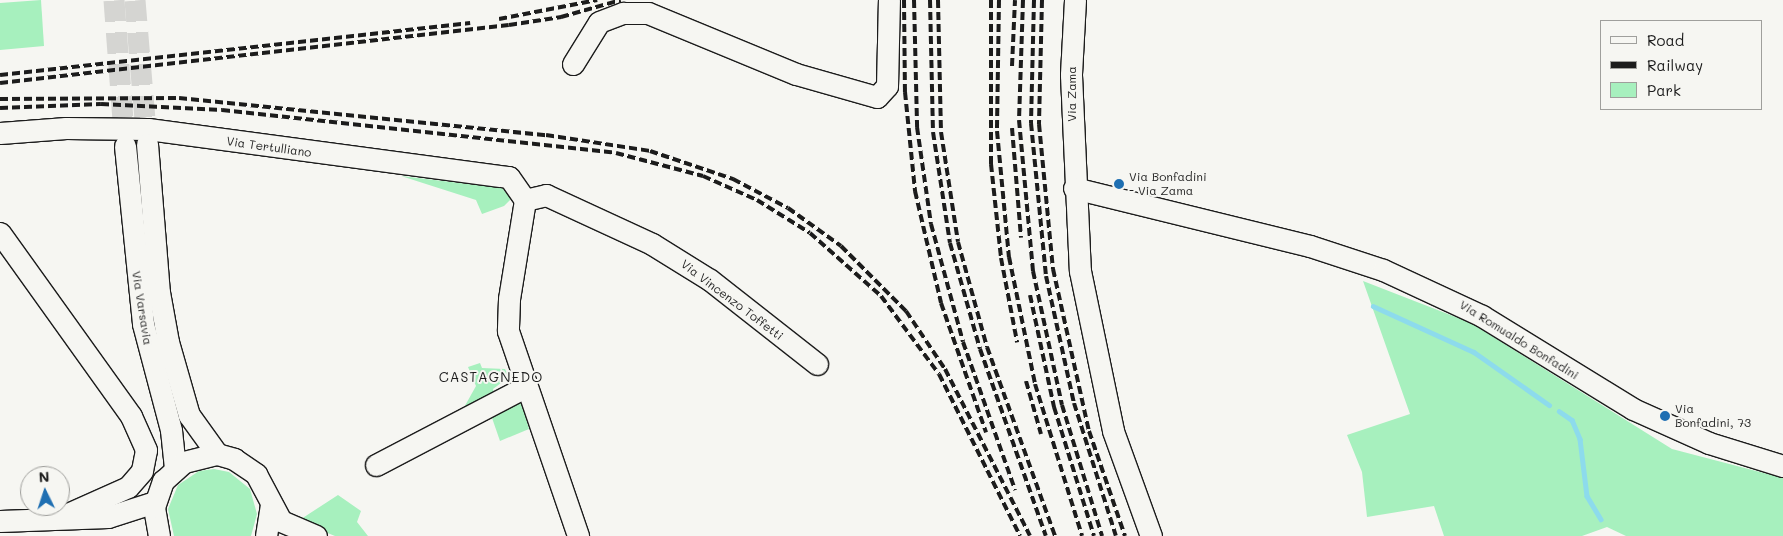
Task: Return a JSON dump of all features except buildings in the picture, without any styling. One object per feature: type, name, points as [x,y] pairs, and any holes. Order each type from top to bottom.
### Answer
[{"type":"street","points":[[573,64],[599,22],[623,13],[648,12],[796,74],[877,97],[887,86],[889,0]]},
{"type":"street","name":"Via Zama","points":[[1076,0],[1074,188],[1080,271],[1101,383],[1151,536]]},
{"type":"street","name":"Via Tertulliano","points":[[0,133],[66,128],[148,129],[492,173],[517,183],[525,200]]},
{"type":"street","name":"Via Varsavia","points":[[147,144],[159,292],[168,342],[189,416],[217,454]]},
{"type":"street","name":"Via Varsavia","points":[[126,146],[142,324],[172,430],[175,467]]},
{"type":"street","name":"Via Romualdo Bonfadini","points":[[1074,188],[1310,246],[1383,270],[1482,316],[1633,409],[1709,443],[1783,466]]},
{"type":"street","name":"Via Vincenzo Toffetti","points":[[525,200],[546,196],[664,251],[710,280],[816,364]]},
{"type":"street","points":[[525,200],[507,318],[525,386],[578,536]]},
{"type":"street","points":[[0,232],[131,416],[146,450],[142,471],[128,487],[61,517]]},
{"type":"street","points":[[376,465],[525,386]]},
{"type":"street","points":[[159,536],[155,502],[175,467],[195,457],[217,454],[246,465],[264,486],[271,505],[289,527],[316,536]]},
{"type":"street","points":[[0,521],[61,517],[108,518],[155,502]]},
{"type":"street","points":[[266,536],[271,505]]},
{"type":"green space","points":[[41,0],[44,46],[0,50],[0,3]]},
{"type":"green space","points":[[401,176],[502,188],[511,199],[504,206],[482,214],[476,200]]},
{"type":"green space","points":[[1363,281],[1471,323],[1672,449],[1783,478],[1783,536],[1626,536],[1607,527],[1582,536],[1444,536],[1434,506],[1367,517],[1362,472],[1347,435],[1410,414]]},
{"type":"green space","points":[[480,363],[482,368],[505,369],[509,377],[493,389],[494,393],[462,411],[476,386],[468,367]]},
{"type":"green space","points":[[521,400],[529,429],[500,441],[491,415]]},
{"type":"green space","points":[[214,469],[229,472],[250,489],[257,514],[251,536],[174,536],[168,509],[178,485],[199,471]]},
{"type":"green space","points":[[338,495],[361,511],[357,522],[368,536],[335,536],[298,521]]},
{"type":"waterway","points":[[1373,306],[1474,352],[1549,405]]},
{"type":"waterway","points":[[1559,411],[1572,420],[1580,439],[1587,496],[1601,519]]},
{"type":"tunnel","points":[[114,0],[125,146]]},
{"type":"tunnel","points":[[135,0],[147,144]]},
{"type":"railway","points":[[499,19],[597,0]]},
{"type":"railway","points":[[0,83],[509,25],[561,17],[621,0]]},
{"type":"railway","points":[[904,0],[905,92],[915,191],[941,303],[986,432]]},
{"type":"railway","points":[[914,0],[917,127],[931,224],[963,342],[1015,490]]},
{"type":"railway","points":[[930,0],[933,132],[950,243],[980,349],[1046,536]]},
{"type":"railway","points":[[938,0],[941,132],[958,242],[987,347],[1055,536]]},
{"type":"railway","points":[[991,0],[991,164],[1001,258],[1017,342]]},
{"type":"railway","points":[[999,0],[997,131],[1009,257],[1035,384],[1082,536]]},
{"type":"railway","points":[[1012,66],[1015,0]]},
{"type":"railway","points":[[1023,0],[1019,120],[1033,271],[1062,405],[1102,536]]},
{"type":"railway","points":[[1034,0],[1031,123],[1046,276],[1074,403],[1116,536]]},
{"type":"railway","points":[[1042,0],[1039,124],[1053,269],[1089,431],[1125,536]]},
{"type":"railway","points":[[0,75],[470,23]]},
{"type":"railway","points":[[0,99],[179,98],[546,135],[650,151],[733,179],[788,208],[841,246],[906,311],[945,369],[1030,536]]},
{"type":"railway","points":[[0,108],[101,104],[222,110],[616,153],[703,176],[757,200],[810,233],[881,296],[939,374],[1020,536]]},
{"type":"railway","points":[[1012,128],[1021,238]]},
{"type":"railway","points":[[1030,295],[1054,407],[1094,536]]},
{"type":"railway","points":[[1026,381],[1041,434]]},
{"type":"place","name":"Via Bonfadini - Via Zama","points":[[1119,184]]},
{"type":"place","name":"Via Bonfadini, 73","points":[[1665,416]]},
{"type":"district","name":"CASTAGNEDO","points":[[491,377]]}]
